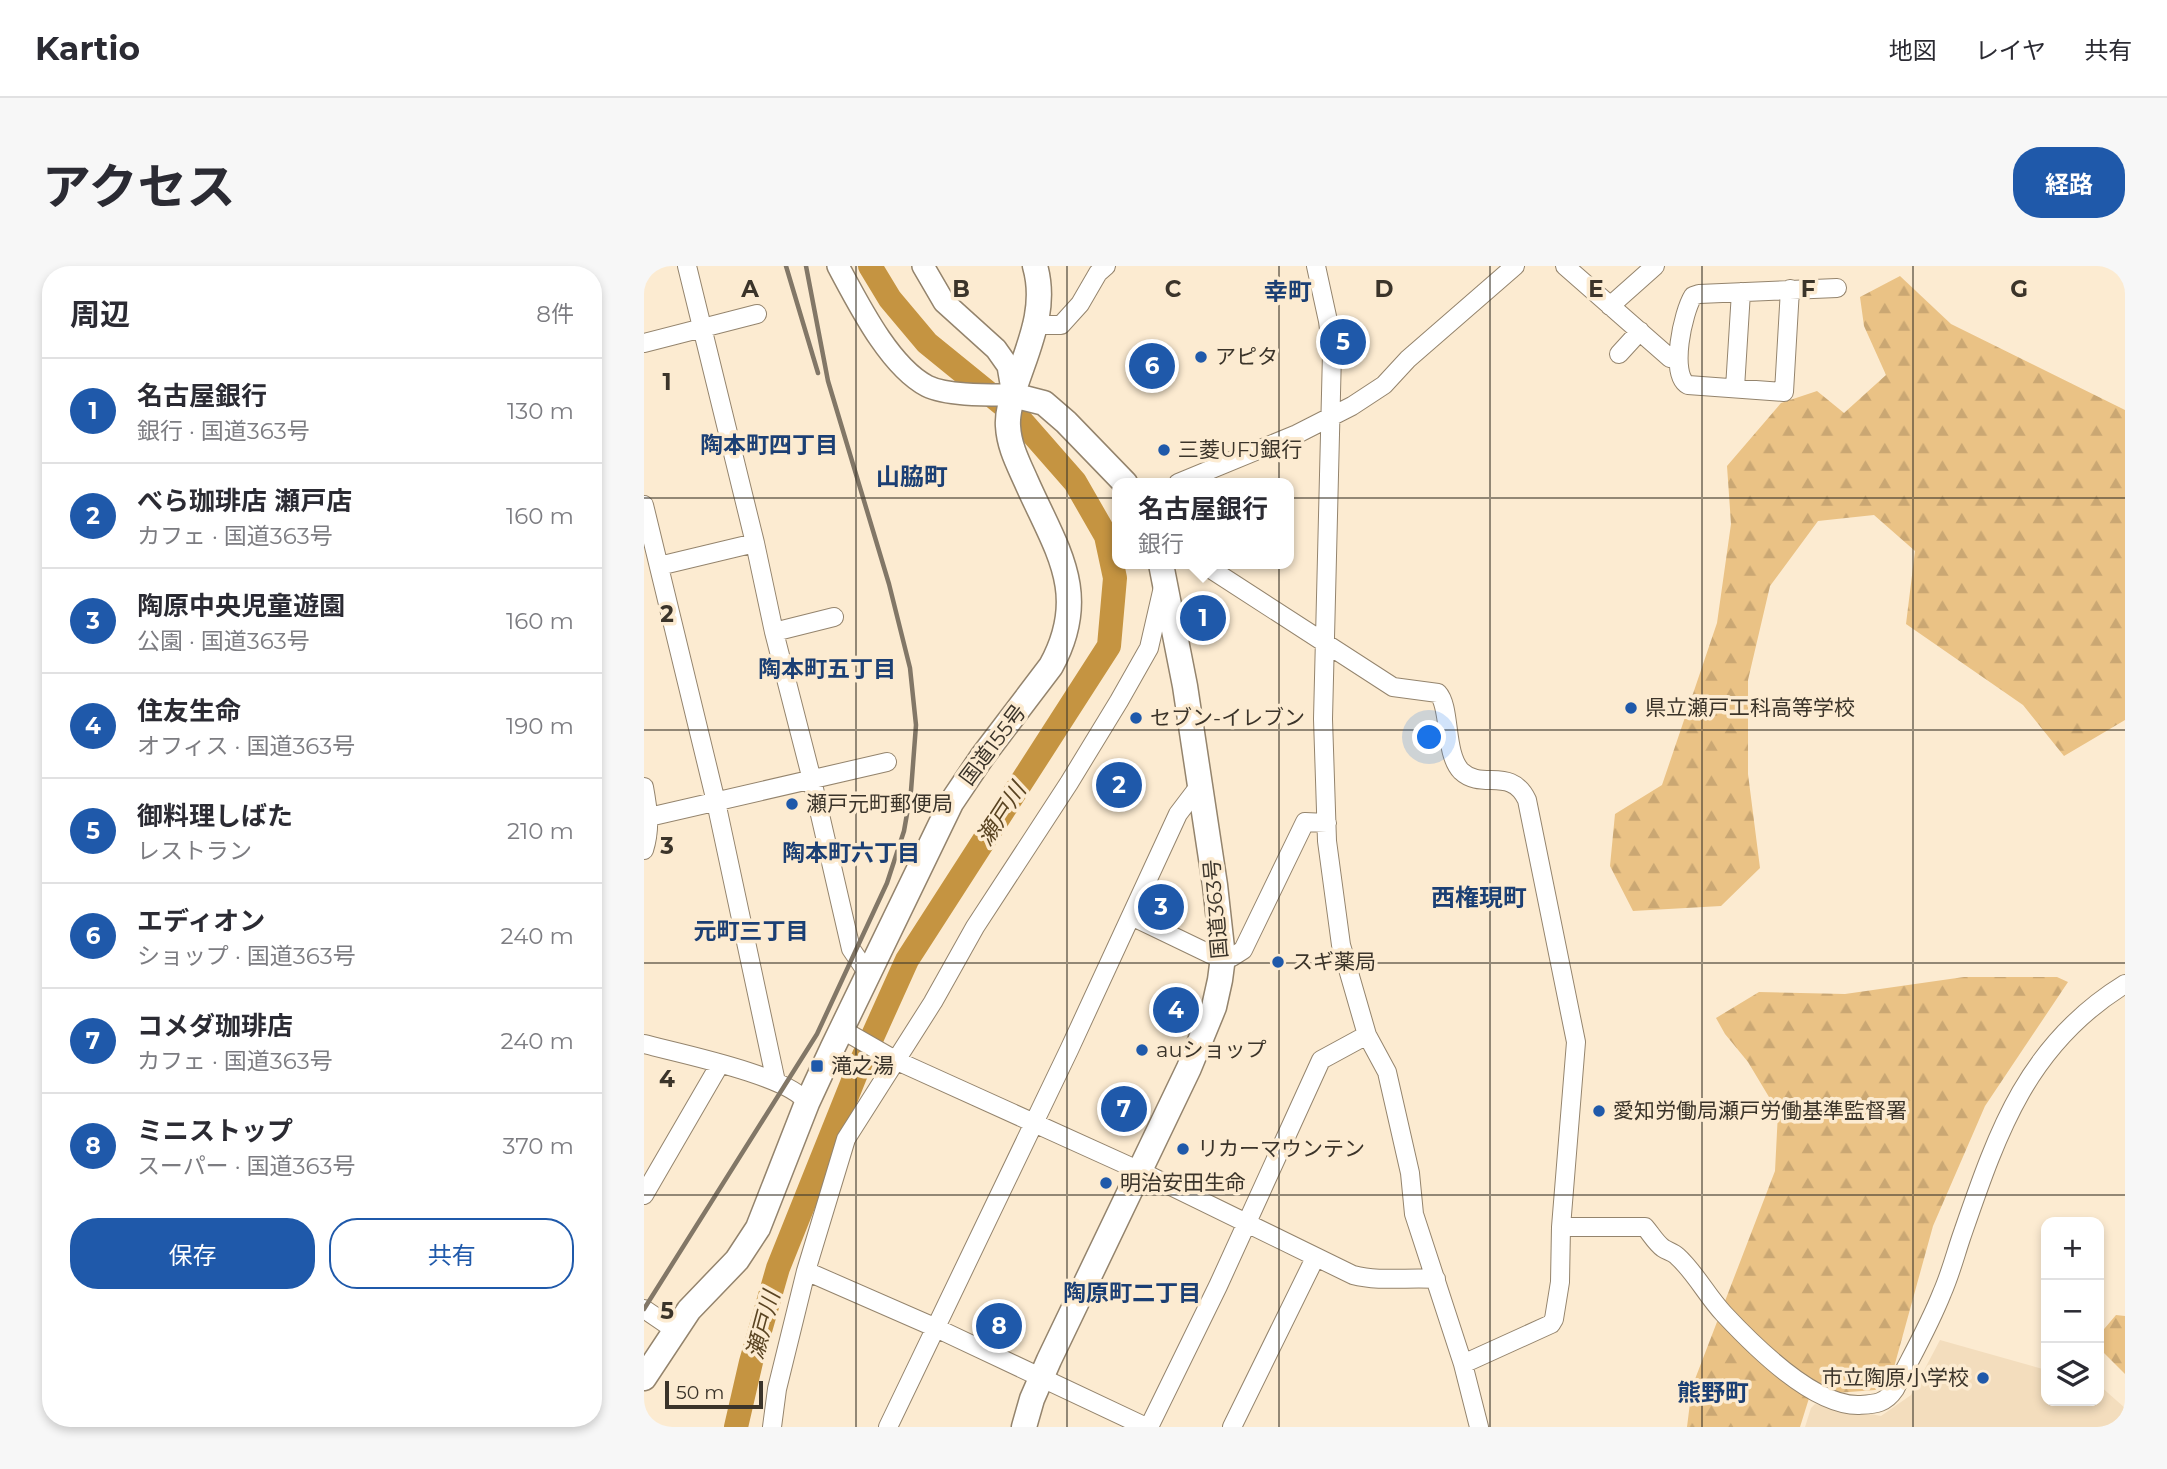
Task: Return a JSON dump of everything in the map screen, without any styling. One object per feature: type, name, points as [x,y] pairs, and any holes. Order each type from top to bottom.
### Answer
[{"type":"highway","name":"国道155号","points":[[644,1378],[689,1310],[750,1243],[807,1103],[847,1033],[868,974],[951,803],[1051,666],[1066,632],[1070,615],[1070,591],[1059,554],[1012,451],[1007,424],[1013,395],[1037,326],[1040,301],[1035,266]]},
{"type":"highway","points":[[1013,395],[1044,403],[1120,478]]},
{"type":"highway","name":"国道363号","points":[[1024,1427],[1041,1379],[1189,1068],[1214,1007],[1223,957],[1185,686],[1163,572]]},
{"type":"main road","points":[[838,266],[866,319],[900,364],[929,387],[974,395],[1013,395],[1008,366],[996,349],[944,302],[923,266]]},
{"type":"street","points":[[687,266],[812,780],[850,949],[868,974]]},
{"type":"street","points":[[1037,326],[1061,325],[1080,304],[1098,273],[1106,266]]},
{"type":"street","points":[[1316,266],[1332,353],[1323,719],[1327,822],[1341,945],[1367,1035],[1387,1072],[1410,1172],[1415,1213],[1463,1364],[1479,1427]]},
{"type":"street","points":[[1190,478],[1297,434],[1352,406],[1384,385],[1408,359],[1515,266]]},
{"type":"street","points":[[1565,266],[1670,358],[1677,359]]},
{"type":"street","points":[[1610,306],[1626,295],[1655,266]]},
{"type":"street","points":[[1790,289],[1784,393],[1688,386],[1684,383],[1679,376],[1677,359],[1693,296],[1699,294],[1790,289],[1838,288]]},
{"type":"street","points":[[1735,388],[1741,292]]},
{"type":"street","points":[[644,343],[757,314]]},
{"type":"street","points":[[1619,354],[1640,331]]},
{"type":"street","points":[[644,505],[716,802],[776,1082]]},
{"type":"street","points":[[659,566],[755,543]]},
{"type":"street","points":[[1210,569],[1393,687],[1441,695],[1446,731],[1461,771],[1476,779],[1507,780],[1522,790],[1527,800],[1576,1042],[1560,1227],[1560,1282],[1551,1324],[1463,1364]]},
{"type":"street","points":[[772,1427],[777,1389],[806,1271],[846,1139],[890,1057],[933,1002],[975,927],[1069,783],[1149,648],[1163,572]]},
{"type":"street","points":[[774,632],[834,617]]},
{"type":"street","points":[[649,817],[887,762]]},
{"type":"street","points":[[888,1427],[1178,814],[1200,785]]},
{"type":"street","points":[[644,787],[649,817],[648,838],[644,850]]},
{"type":"street","points":[[1131,916],[1212,955],[1232,957],[1243,950],[1305,822],[1327,822]]},
{"type":"street","points":[[1560,1227],[1645,1227],[1661,1247],[1676,1255],[1724,1314],[1783,1370],[1828,1399],[1850,1405],[1878,1404],[1889,1398],[1895,1389],[1944,1290],[1990,1154],[2012,1106],[2030,1076],[2069,1029],[2102,999],[2125,984]]},
{"type":"street","points":[[847,1033],[890,1057],[1140,1171],[1353,1275],[1373,1280],[1436,1279]]},
{"type":"street","points":[[806,1271],[934,1327],[1147,1427],[1247,1224],[1321,1060],[1367,1035]]},
{"type":"street","points":[[644,1044],[776,1082],[803,1096],[807,1103]]},
{"type":"street","points":[[644,1195],[720,1064]]},
{"type":"street","points":[[1232,1427],[1315,1258]]},
{"type":"street","points":[[644,1309],[675,1330]]},
{"type":"street","points":[[1463,1427],[1470,1391]]},
{"type":"shaded area","name":"市立陶原小学校","points":[[1940,1340],[2041,1369],[2041,1406],[2104,1406],[2104,1389],[2125,1408],[2125,1427],[1805,1427],[1815,1404],[1881,1416],[1911,1395]]},
{"type":"green space","points":[[1900,276],[1951,324],[2125,410],[2125,720],[2064,756],[2023,705],[1906,624],[1915,551],[1874,515],[1818,521],[1770,586],[1748,680],[1748,774],[1760,868],[1721,906],[1633,911],[1610,866],[1615,814],[1662,785],[1717,623],[1731,524],[1727,466],[1781,403],[1817,391],[1844,413],[1886,375],[1864,326],[1860,297]]},
{"type":"green space","points":[[1964,977],[2057,977],[2068,982],[1985,1106],[1933,1226],[1888,1389],[1810,1395],[1800,1427],[1687,1427],[1692,1387],[1775,1171],[1778,1112],[1748,1062],[1725,1034],[1716,1018],[1759,992],[1845,994]]},
{"type":"green space","points":[[2116,1315],[2125,1316],[2125,1374],[2104,1353],[2104,1329]]},
{"type":"waterway","name":"瀬戸川","points":[[870,266],[890,299],[927,343],[1018,417],[1075,482],[1106,536],[1112,564]]},
{"type":"waterway","name":"瀬戸川","points":[[736,1427],[778,1268],[857,1071],[907,960],[1109,646],[1115,578],[1113,569]]},
{"type":"railway","points":[[786,266],[818,373]]},
{"type":"railway","points":[[644,1309],[817,1034],[887,883],[904,831],[911,791],[916,725],[910,668],[889,584],[828,381],[806,266]]},
{"type":"place","name":"御料理しばた","points":[[1343,342]]},
{"type":"place","name":"アピタ","points":[[1201,357]]},
{"type":"place","name":"エディオン","points":[[1152,366]]},
{"type":"place","name":"三菱UFJ銀行","points":[[1164,450]]},
{"type":"place","name":"名古屋銀行","points":[[1203,618]]},
{"type":"place","name":"県立瀬戸工科高等学校","points":[[1631,708]]},
{"type":"place","name":"セブン-イレブン","points":[[1136,718]]},
{"type":"place","name":"べら珈琲店 瀬戸店","points":[[1119,785]]},
{"type":"place","name":"瀬戸元町郵便局","points":[[792,804]]},
{"type":"place","name":"陶原中央児童遊園","points":[[1161,907]]},
{"type":"place","name":"スギ薬局","points":[[1278,962]]},
{"type":"place","name":"住友生命","points":[[1176,1010]]},
{"type":"place","name":"auショップ","points":[[1142,1050]]},
{"type":"place","name":"滝之湯","points":[[817,1066]]},
{"type":"place","name":"コメダ珈琲店","points":[[1124,1109]]},
{"type":"place","name":"愛知労働局瀬戸労働基準監督署","points":[[1599,1111]]},
{"type":"place","name":"リカーマウンテン","points":[[1183,1149]]},
{"type":"place","name":"明治安田生命","points":[[1106,1183]]},
{"type":"place","name":"ミニストップ","points":[[999,1326]]},
{"type":"place","name":"市立陶原小学校","points":[[1983,1378]]},
{"type":"district","name":"幸町","points":[[1288,292]]},
{"type":"district","name":"陶本町四丁目","points":[[769,445]]},
{"type":"district","name":"山脇町","points":[[912,477]]},
{"type":"district","name":"陶本町五丁目","points":[[827,669]]},
{"type":"district","name":"陶本町六丁目","points":[[851,853]]},
{"type":"district","name":"西権現町","points":[[1479,898]]},
{"type":"district","name":"元町三丁目","points":[[751,931]]},
{"type":"district","name":"陶原町二丁目","points":[[1132,1293]]},
{"type":"district","name":"熊野町","points":[[1713,1393]]}]
